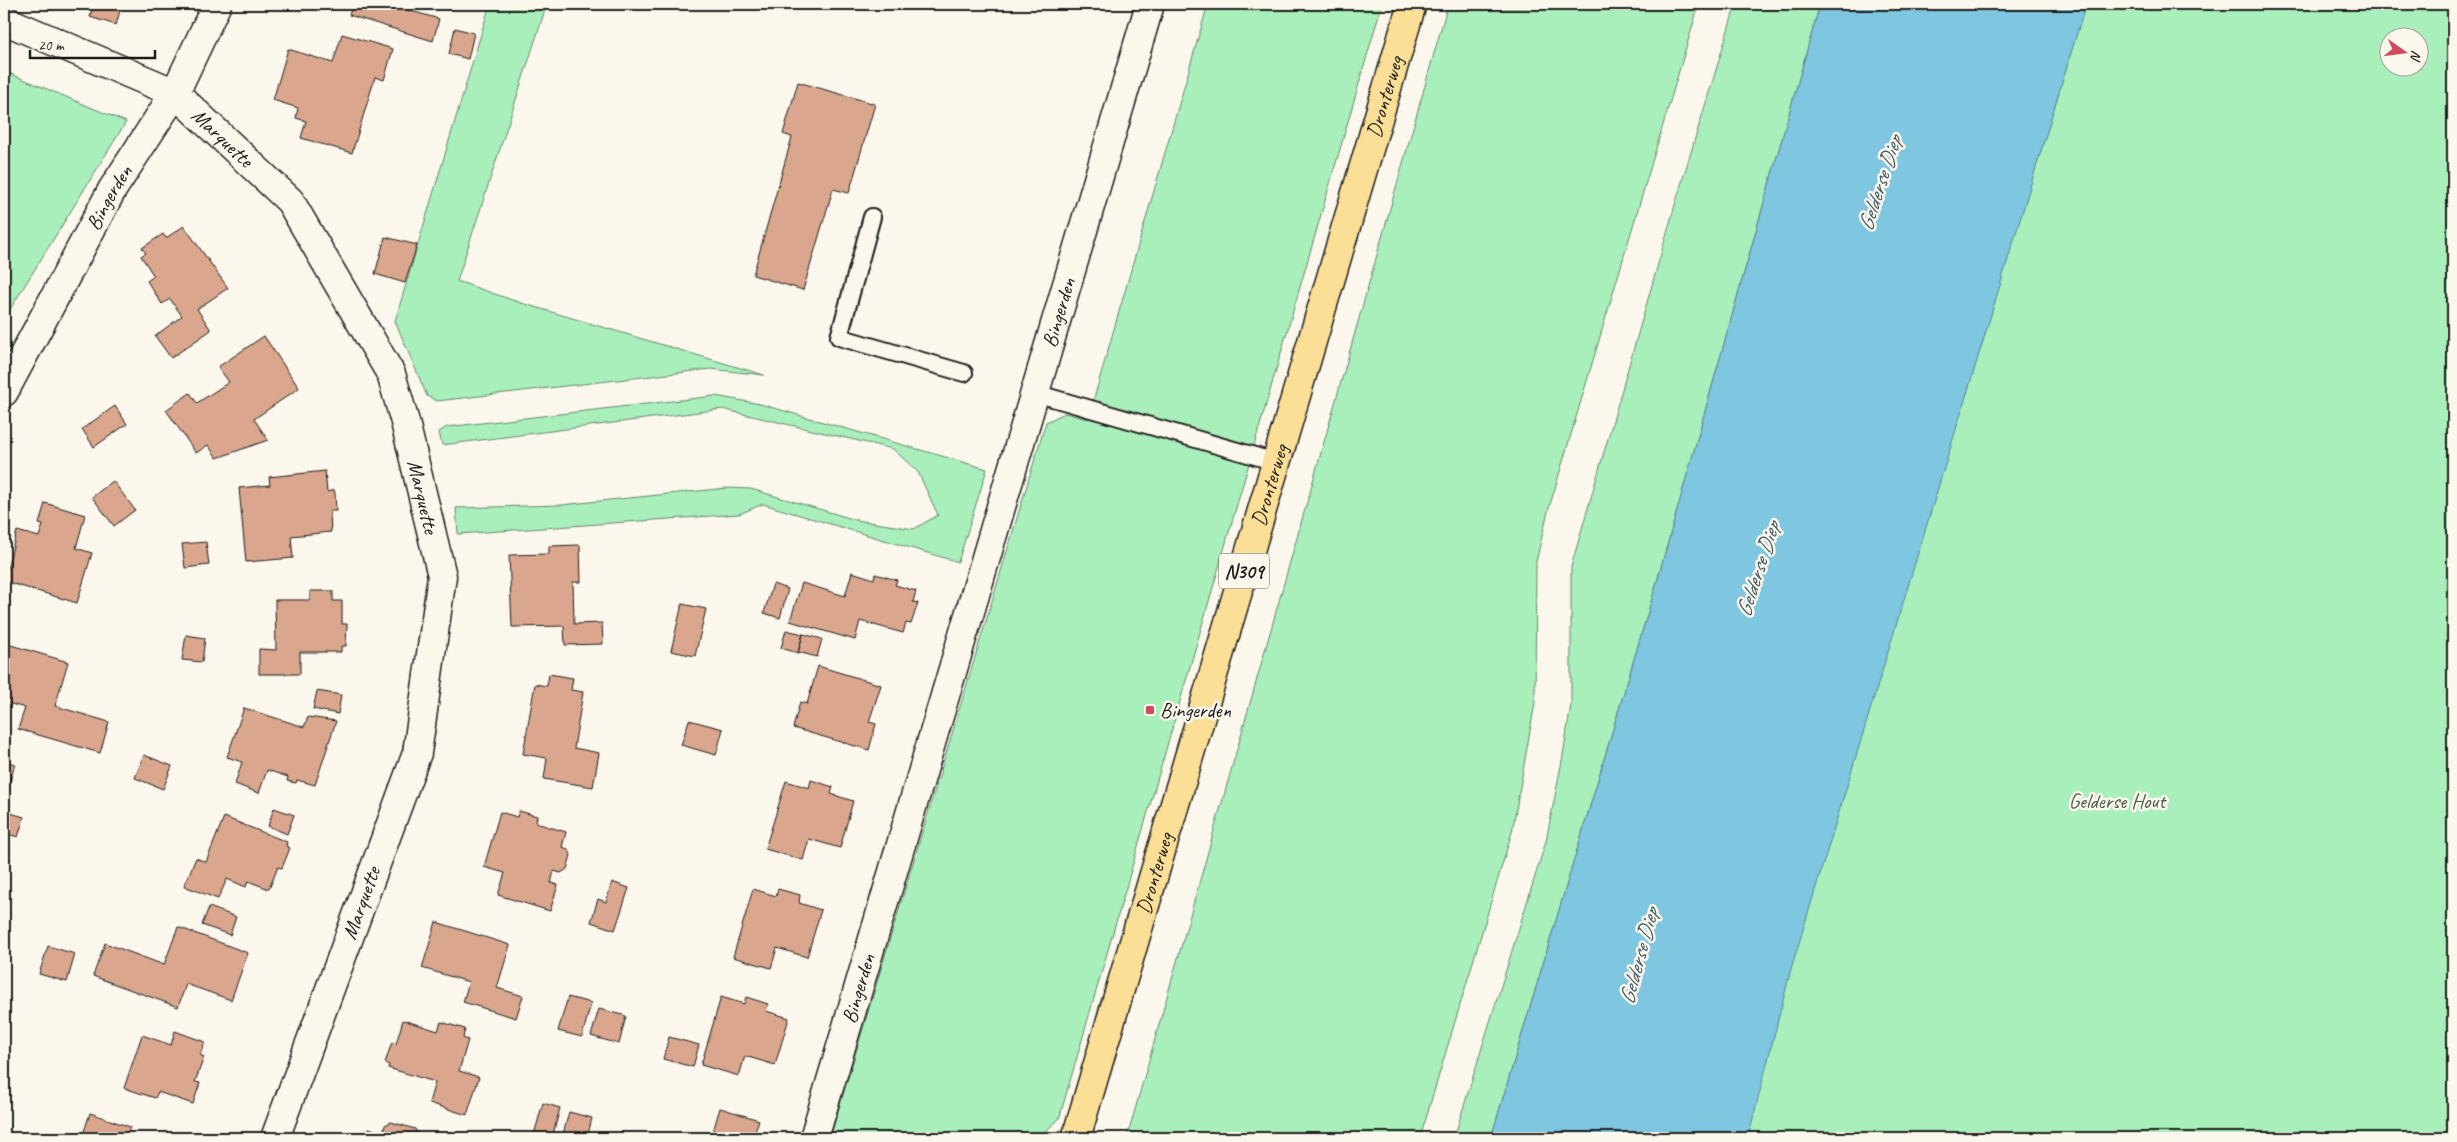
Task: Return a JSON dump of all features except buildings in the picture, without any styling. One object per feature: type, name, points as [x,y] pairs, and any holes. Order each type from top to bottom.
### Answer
[{"type":"main road","name":"Dronterweg","points":[[1076,1138],[1412,4]]},
{"type":"street","name":"Bingerden","points":[[4,392],[112,190],[175,93],[217,4]]},
{"type":"street","name":"Bingerden","points":[[814,1138],[1150,4]]},
{"type":"street","name":"Marquette","points":[[4,20],[175,93],[290,201],[391,374],[405,422],[442,576],[417,753],[275,1138]]},
{"type":"lane","points":[[872,217],[839,338],[964,373]]},
{"type":"lane","points":[[1035,393],[1276,462]]},
{"type":"green space","points":[[490,4],[547,4],[457,281],[518,302],[764,375],[711,369],[437,401],[427,396],[395,321]]},
{"type":"green space","points":[[1208,4],[1382,4],[1059,1119],[1038,1138],[830,1138],[1046,422],[1065,413],[1088,419]]},
{"type":"green space","points":[[1448,4],[1699,4],[1547,515],[1536,562],[1535,703],[1512,832],[1420,1138],[1127,1138]]},
{"type":"green space","points":[[1736,4],[1820,4],[1654,592],[1491,1138],[1454,1138],[1546,841],[1571,705],[1571,567],[1677,198]]},
{"type":"green space","name":"Gelderse Hout","points":[[2028,4],[2453,4],[2453,1138],[1702,1138]]},
{"type":"green space","points":[[4,71],[126,122],[4,319]]},
{"type":"green space","points":[[715,396],[760,404],[987,469],[958,562],[763,504],[739,514],[458,534],[456,508],[561,505],[727,488],[751,489],[856,520],[914,529],[938,515],[918,472],[893,449],[722,409],[442,445],[439,432],[447,427]]},
{"type":"water","name":"Gelderse Diep","points":[[1820,4],[2086,4],[1791,969],[1748,1138],[1491,1138],[1654,592]]},
{"type":"place","name":"Bingerden","points":[[1150,710]]}]
